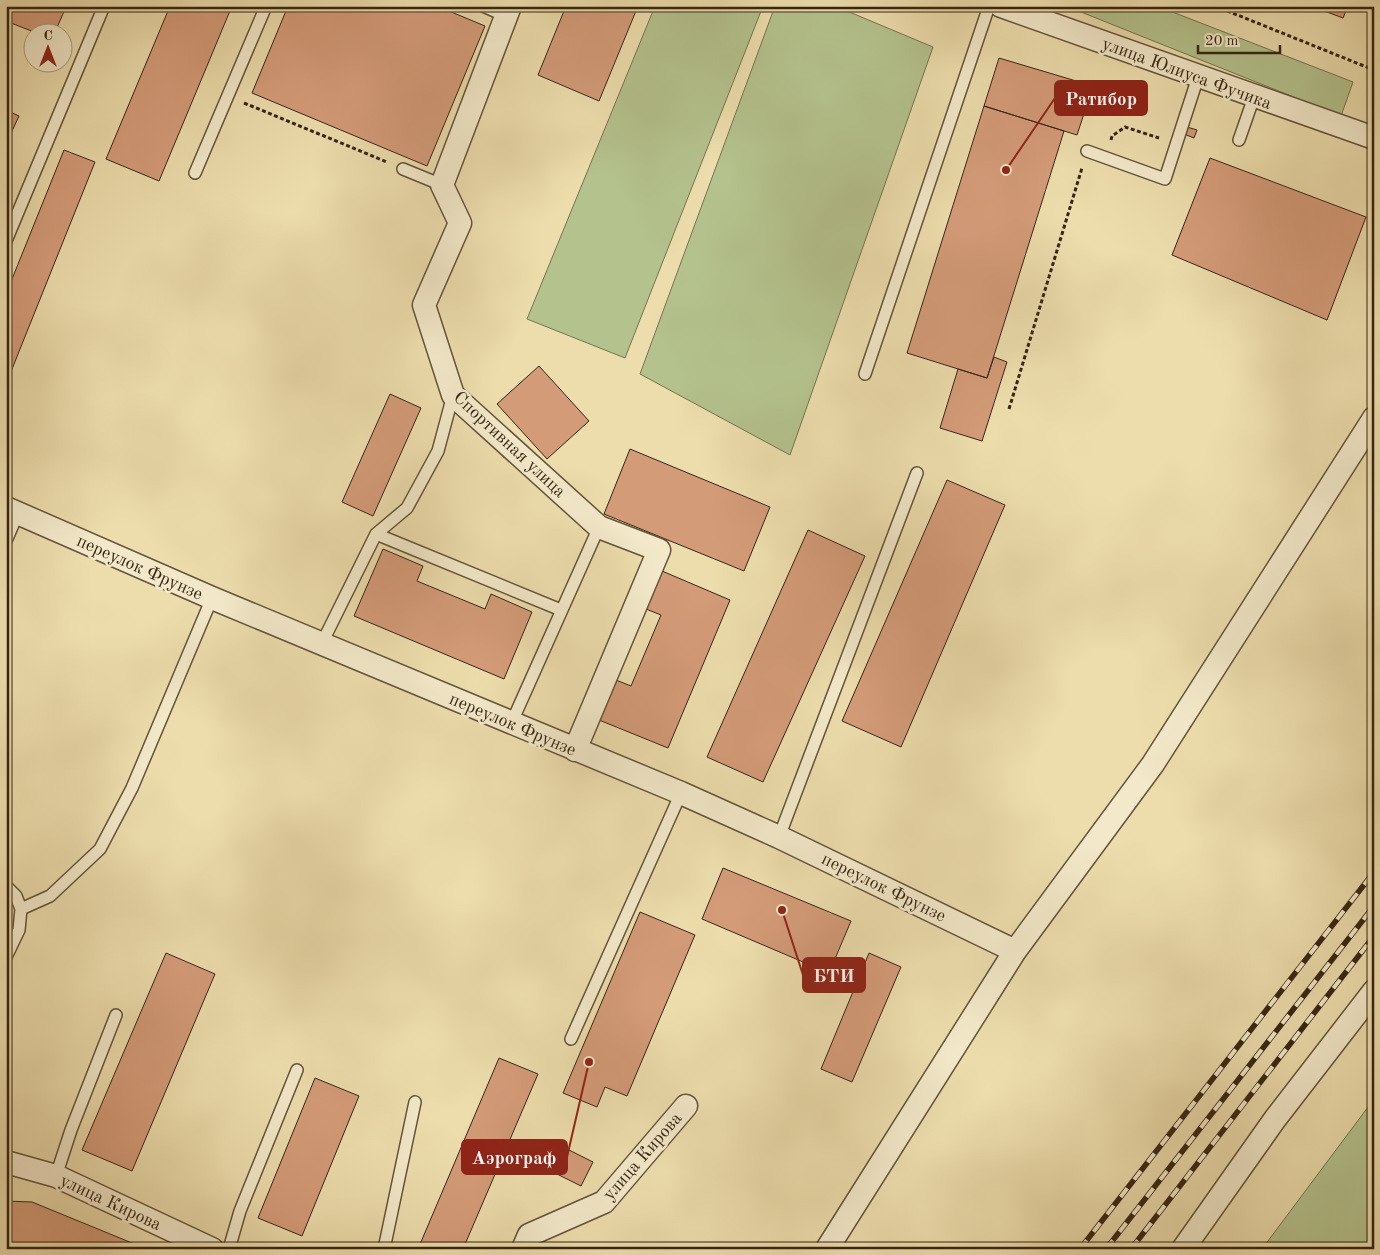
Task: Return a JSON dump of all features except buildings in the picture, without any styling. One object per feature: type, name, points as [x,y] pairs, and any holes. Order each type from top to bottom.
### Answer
[{"type":"street","name":"улица Юлиуса Фучика","points":[[1001,6],[1374,138]]},
{"type":"street","points":[[442,185],[508,11]]},
{"type":"street","name":"Спортивная улица","points":[[442,185],[460,223],[424,305],[453,395],[599,527],[659,550],[576,750]]},
{"type":"street","points":[[827,1249],[1015,950],[1153,764],[1374,418]]},
{"type":"street","name":"переулок Фрунзе","points":[[12,511],[212,598],[680,793],[779,837],[1015,950]]},
{"type":"street","points":[[1183,1249],[1275,1119],[1374,992]]},
{"type":"street","name":"улица Кирова","points":[[523,1249],[529,1235],[604,1202],[686,1106]]},
{"type":"street","name":"улица Кирова","points":[[6,1162],[56,1176],[212,1249]]},
{"type":"lane","points":[[6,240],[104,6]]},
{"type":"lane","points":[[195,173],[266,6]]},
{"type":"lane","points":[[483,6],[508,11]]},
{"type":"lane","points":[[865,374],[989,6]]},
{"type":"lane","points":[[1087,151],[1164,179],[1198,77]]},
{"type":"lane","points":[[1239,140],[1254,97]]},
{"type":"lane","points":[[403,169],[442,185]]},
{"type":"lane","points":[[322,643],[376,534],[407,508],[438,451],[453,395]]},
{"type":"lane","points":[[779,837],[917,473]]},
{"type":"lane","points":[[6,541],[12,511]]},
{"type":"lane","points":[[511,724],[599,527]]},
{"type":"lane","points":[[376,534],[561,610]]},
{"type":"lane","points":[[21,909],[50,896],[100,849],[132,788],[212,598]]},
{"type":"lane","points":[[571,1039],[680,793]]},
{"type":"lane","points":[[6,886],[16,896],[21,909],[19,930],[6,956]]},
{"type":"lane","points":[[56,1176],[71,1130],[116,1016]]},
{"type":"lane","points":[[230,1249],[240,1211],[296,1070]]},
{"type":"lane","points":[[384,1249],[415,1102]]},
{"type":"path","points":[[1216,6],[1374,70]]},
{"type":"path","points":[[228,96],[403,169]]},
{"type":"path","points":[[1105,157],[1112,136],[1125,127],[1176,144]]},
{"type":"path","points":[[1009,409],[1087,151]]},
{"type":"green space","points":[[655,6],[763,6],[625,358],[527,319]]},
{"type":"green space","points":[[775,6],[835,6],[933,47],[790,455],[640,374]]},
{"type":"green space","points":[[1066,6],[1157,6],[1353,82],[1341,116]]},
{"type":"green space","points":[[1374,1099],[1374,1249],[1262,1249]]},
{"type":"railway","points":[[1080,1249],[1374,872]]},
{"type":"railway","points":[[1106,1249],[1374,906]]},
{"type":"railway","points":[[1131,1249],[1374,936]]},
{"type":"place","name":"Ратибор","points":[[1006,170]]},
{"type":"place","name":"БТИ","points":[[782,910]]},
{"type":"place","name":"Аэрограф","points":[[589,1062]]}]
